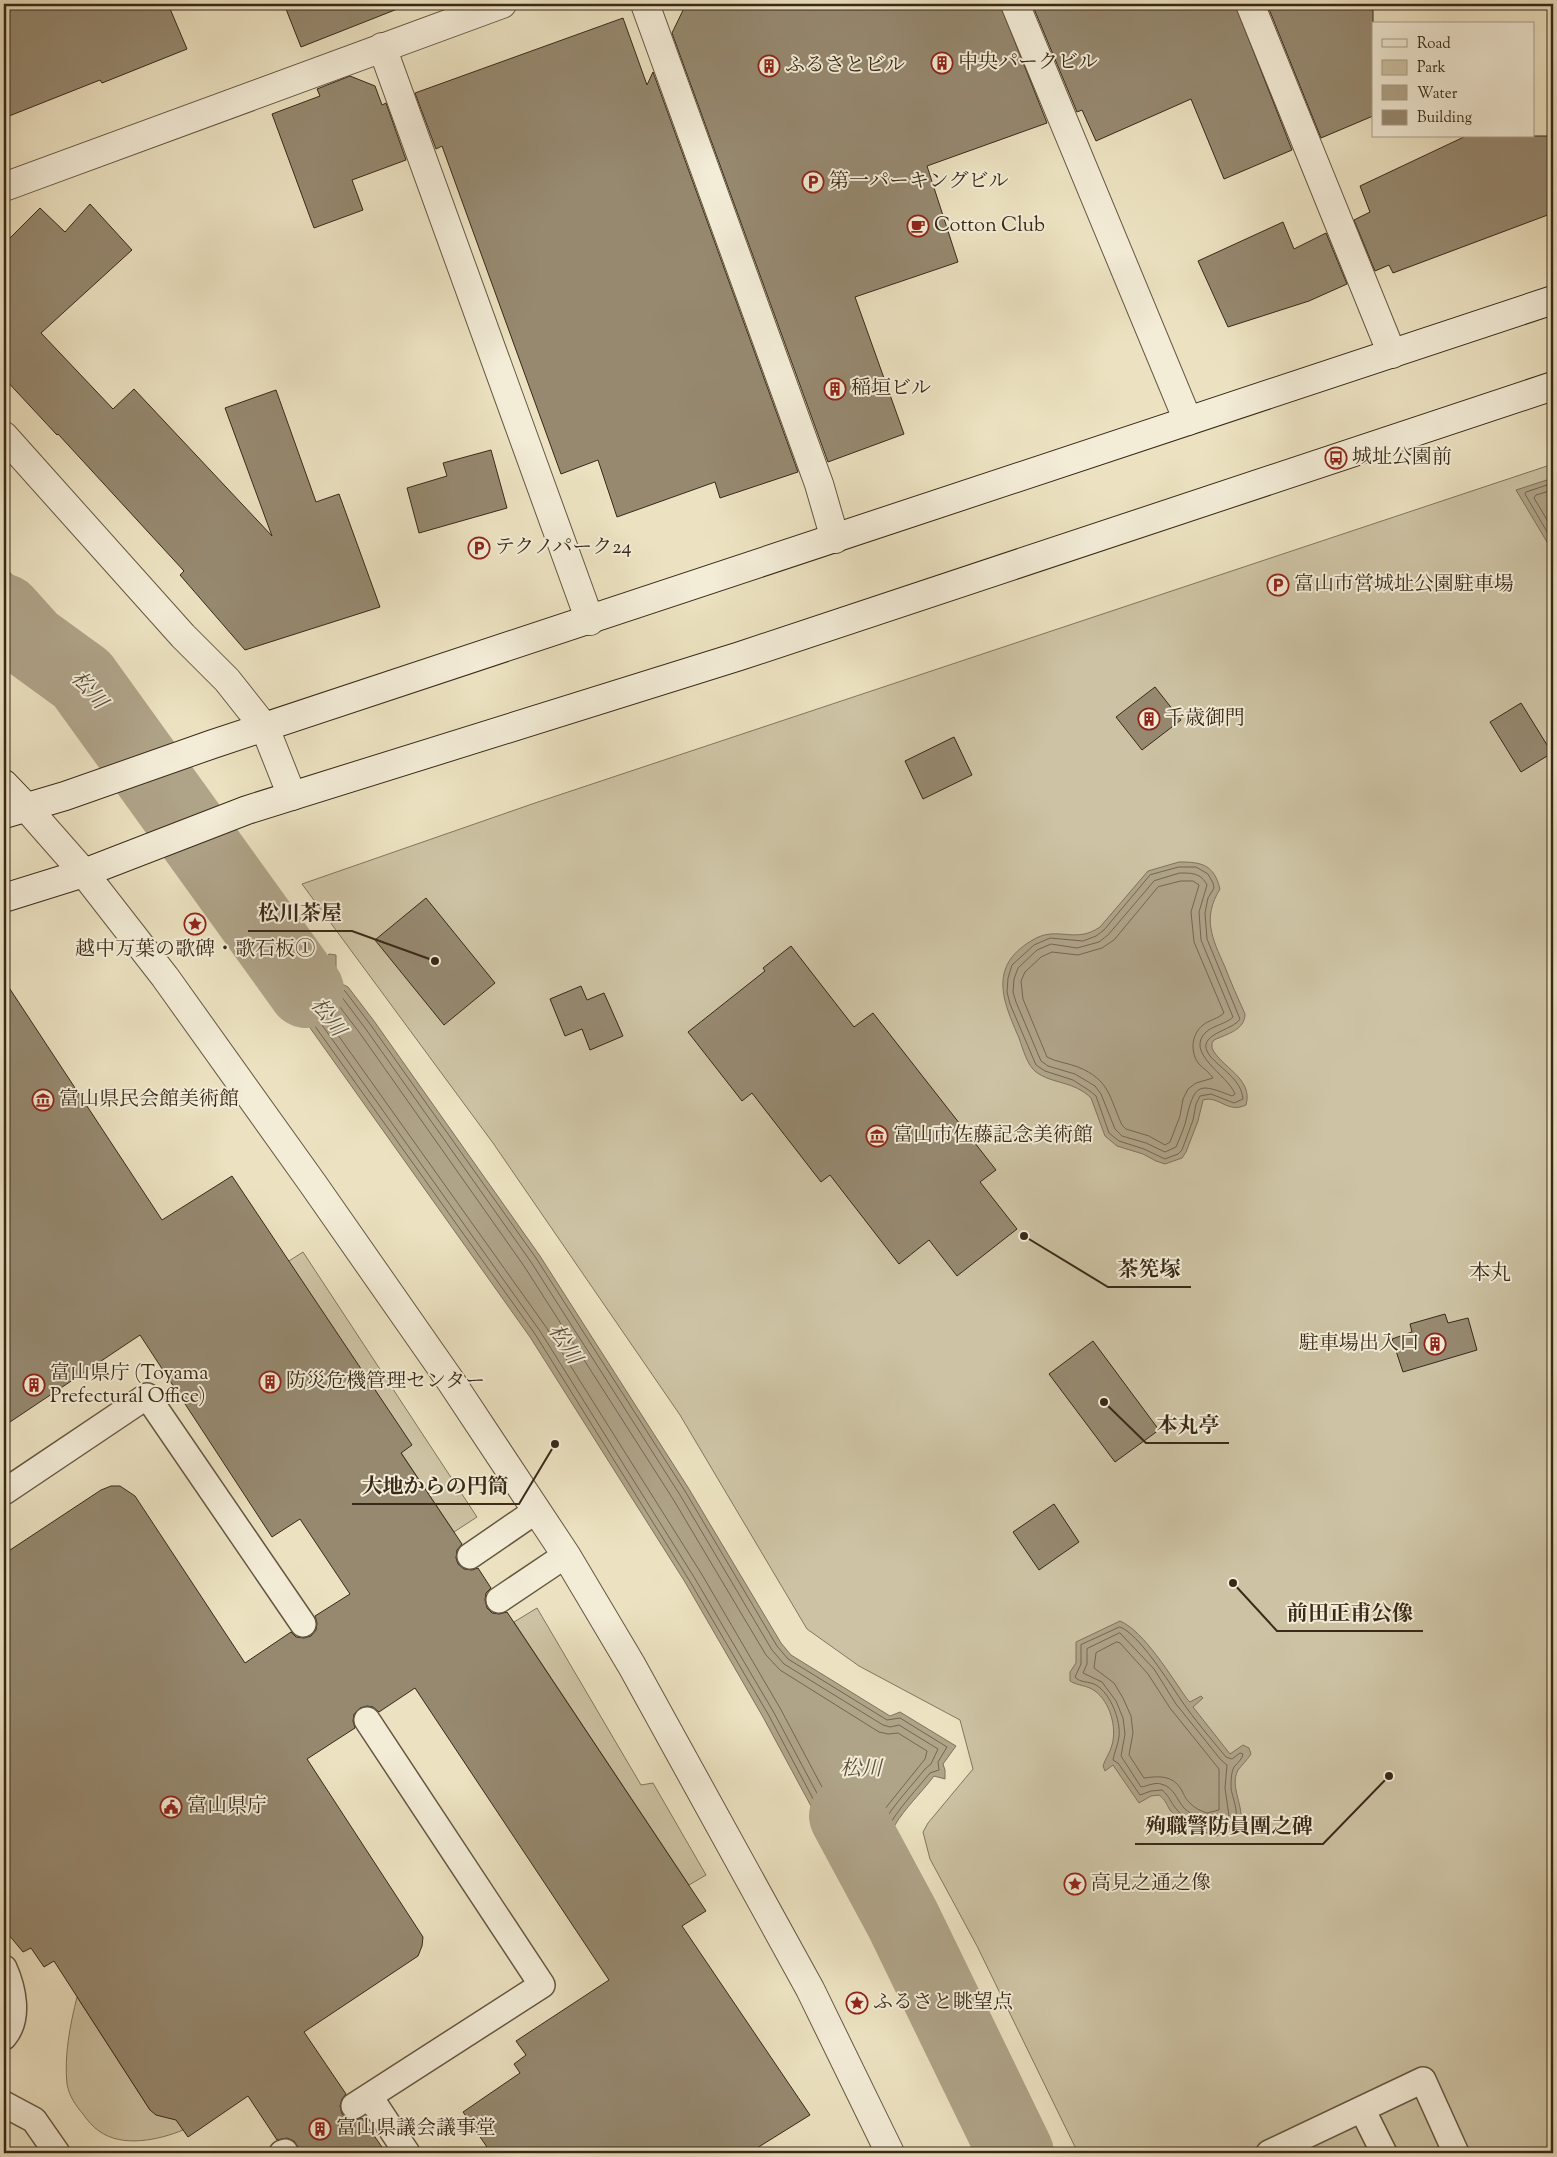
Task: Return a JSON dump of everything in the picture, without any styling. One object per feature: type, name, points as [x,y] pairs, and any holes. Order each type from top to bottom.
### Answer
[{"type":"street","points":[[4,187],[502,4]]},
{"type":"street","points":[[646,4],[819,484],[835,539]]},
{"type":"street","points":[[1015,4],[1188,421]]},
{"type":"street","points":[[1250,4],[1392,354]]},
{"type":"street","points":[[382,47],[590,621]]},
{"type":"street","points":[[15,810],[65,796],[214,744],[590,621],[1553,300]]},
{"type":"street","points":[[4,898],[84,873],[247,810],[740,656],[1553,386]]},
{"type":"street","points":[[4,436],[183,636],[227,680],[265,728],[292,796]]},
{"type":"street","points":[[4,784],[15,810],[84,873],[165,977],[452,1383],[537,1510],[632,1666],[810,1989],[890,2153]]},
{"type":"lane","points":[[4,1492],[147,1396],[303,1624]]},
{"type":"lane","points":[[470,1556],[537,1510]]},
{"type":"lane","points":[[499,1600],[566,1555]]},
{"type":"lane","points":[[367,1720],[542,1985],[362,2101],[407,2153]]},
{"type":"lane","points":[[4,1968],[13,1996],[13,2015],[4,2037]]},
{"type":"lane","points":[[1274,2152],[1423,2080],[1456,2153]]},
{"type":"lane","points":[[4,2104],[34,2120],[57,2153]]},
{"type":"lane","points":[[1362,2109],[1384,2153]]},
{"type":"green space","points":[[1553,464],[1553,2153],[1078,2153],[977,1946],[930,1859],[923,1832],[928,1823],[973,1769],[960,1720],[859,1666],[807,1629],[680,1415],[493,1143],[302,884],[535,803]]},
{"type":"green space","points":[[303,1252],[477,1517],[454,1532],[278,1268]]},
{"type":"green space","points":[[537,1608],[641,1785],[653,1783],[706,1875],[689,1885],[514,1622]]},
{"type":"green space","points":[[77,1997],[150,2110],[175,2117],[183,2130],[163,2137],[129,2141],[108,2136],[86,2119],[69,2093],[66,2073],[68,2040]]},
{"type":"water","points":[[1553,478],[1553,552],[1516,490]]},
{"type":"water","name":"松川","points":[[4,566],[63,631],[89,645],[128,692],[73,714],[60,697],[38,683],[4,648]]},
{"type":"water","points":[[1179,862],[1206,866],[1214,874],[1220,889],[1211,909],[1211,928],[1216,947],[1245,1014],[1239,1028],[1214,1040],[1212,1048],[1216,1055],[1241,1080],[1247,1096],[1246,1105],[1239,1107],[1228,1106],[1209,1099],[1203,1100],[1198,1121],[1186,1152],[1182,1158],[1165,1164],[1143,1154],[1117,1146],[1105,1136],[1091,1098],[1077,1088],[1042,1076],[1033,1069],[1008,1011],[1003,985],[1004,973],[1009,962],[1017,951],[1031,941],[1049,934],[1074,935],[1091,932],[1100,927],[1148,871]]},
{"type":"water","name":"松川","points":[[265,899],[317,966],[329,954],[336,955],[336,981],[348,987],[374,1021],[540,1256],[689,1489],[781,1643],[791,1655],[890,1716],[900,1712],[956,1746],[943,1764],[945,1779],[934,1776],[899,1819],[892,1833],[895,1853],[920,1897],[871,1924],[839,1858],[763,1717],[685,1582],[530,1337],[298,1011],[217,914]]},
{"type":"water","points":[[1120,1621],[1129,1626],[1148,1645],[1190,1702],[1201,1696],[1203,1698],[1193,1707],[1230,1754],[1243,1745],[1249,1748],[1251,1754],[1238,1770],[1235,1783],[1241,1810],[1240,1823],[1232,1827],[1217,1829],[1218,1836],[1198,1830],[1180,1819],[1170,1810],[1165,1800],[1159,1795],[1151,1796],[1139,1803],[1113,1765],[1105,1771],[1103,1766],[1111,1748],[1114,1731],[1111,1715],[1105,1702],[1095,1691],[1070,1681],[1070,1672],[1076,1663],[1076,1642]]},
{"type":"water","points":[[936,1921],[1006,2061],[1046,2153],[986,2153],[941,2057],[885,1949]]},
{"type":"building","points":[[4,4],[168,4],[187,49],[102,83],[100,80],[4,118]]},
{"type":"building","points":[[284,4],[405,4],[405,6],[301,47]]},
{"type":"building","points":[[686,4],[1000,4],[1047,123],[927,166],[958,262],[855,297],[904,434],[828,462],[672,33]]},
{"type":"building","points":[[1032,4],[1235,4],[1292,150],[1224,179],[1191,99],[1096,141],[1082,110],[1077,112]]},
{"type":"building","points":[[1267,4],[1373,4],[1372,116],[1321,138]]},
{"type":"building","points":[[623,18],[647,85],[653,72],[798,472],[720,498],[715,482],[617,517],[598,460],[561,474],[442,146],[436,149],[415,93]]},
{"type":"building","points":[[350,76],[375,86],[382,105],[386,103],[406,160],[352,180],[363,210],[314,228],[272,114],[320,96],[317,89]]},
{"type":"building","points":[[1534,136],[1553,136],[1553,213],[1393,273],[1389,265],[1375,271],[1354,220],[1370,212],[1360,186],[1462,138],[1534,138]]},
{"type":"building","points":[[90,204],[132,250],[41,333],[113,409],[134,389],[272,536],[225,408],[276,390],[316,502],[339,494],[380,607],[245,650],[180,575],[184,571],[4,378],[4,244],[40,208],[65,232]]},
{"type":"building","points":[[1283,222],[1294,249],[1326,233],[1347,284],[1309,301],[1228,327],[1198,261]]},
{"type":"building","points":[[491,450],[507,508],[419,533],[407,488],[447,476],[443,463]]},
{"type":"building","name":"千歳御門","points":[[1155,687],[1181,720],[1142,750],[1116,717]]},
{"type":"building","points":[[1521,703],[1552,753],[1521,772],[1490,722]]},
{"type":"building","points":[[954,737],[972,775],[923,799],[905,761]]},
{"type":"building","points":[[426,898],[495,983],[444,1025],[375,940]]},
{"type":"building","name":"富山市佐藤記念美術館","points":[[791,946],[854,1027],[873,1013],[996,1170],[980,1182],[1017,1229],[957,1276],[929,1240],[899,1264],[830,1175],[821,1182],[752,1093],[742,1101],[688,1032],[765,971],[763,968]]},
{"type":"building","points":[[4,980],[162,1220],[232,1176],[412,1445],[401,1453],[462,1544],[457,1550],[456,1558],[458,1564],[464,1569],[472,1570],[478,1568],[491,1588],[486,1593],[487,1608],[492,1613],[507,1612],[706,1911],[682,1926],[810,2115],[749,2153],[491,2153],[463,2112],[520,2073],[514,2064],[526,2055],[516,2041],[609,1980],[415,1688],[379,1712],[373,1707],[360,1708],[354,1714],[355,1728],[307,1759],[423,1937],[418,1956],[304,2032],[346,2094],[340,2106],[342,2114],[348,2119],[362,2118],[386,2153],[299,2153],[294,2141],[287,2138],[277,2140],[248,2096],[188,2137],[176,2120],[156,2115],[150,2110],[54,1961],[44,1967],[31,1948],[23,1952],[4,1929],[4,1554],[101,1490],[111,1486],[120,1486],[135,1496],[245,1663],[291,1632],[296,1637],[304,1638],[311,1636],[316,1630],[315,1616],[350,1594],[300,1519],[272,1537],[140,1335],[4,1426]]},
{"type":"building","points":[[581,986],[587,1000],[604,993],[623,1036],[590,1050],[582,1029],[565,1036],[550,999]]},
{"type":"building","name":"駐車場出入口","points":[[1445,1314],[1448,1323],[1468,1318],[1477,1350],[1403,1372],[1392,1339],[1412,1332],[1410,1324]]},
{"type":"building","points":[[1093,1341],[1159,1430],[1115,1462],[1049,1374]]},
{"type":"building","points":[[1054,1504],[1079,1542],[1039,1570],[1013,1532]]},
{"type":"waterway","name":"松川","points":[[4,612],[31,642],[82,679],[306,990]]},
{"type":"waterway","name":"松川","points":[[847,1816],[903,1920],[1016,2153]]},
{"type":"place","name":"中央パークビル","points":[[942,63]]},
{"type":"place","name":"ふるさとビル","points":[[769,66]]},
{"type":"place","name":"第一パーキングビル","points":[[813,182]]},
{"type":"place","name":"Cotton Club","points":[[918,226]]},
{"type":"place","name":"稲垣ビル","points":[[835,389]]},
{"type":"place","name":"城址公園前","points":[[1336,458]]},
{"type":"place","name":"テクノパーク24","points":[[479,548]]},
{"type":"place","name":"富山市営城址公園駐車場","points":[[1278,585]]},
{"type":"place","name":"千歳御門","points":[[1149,719]]},
{"type":"place","name":"越中万葉の歌碑・歌石板①","points":[[195,924]]},
{"type":"place","name":"松川茶屋","points":[[435,961]]},
{"type":"place","name":"富山県民会館美術館","points":[[43,1100]]},
{"type":"place","name":"富山市佐藤記念美術館","points":[[877,1136]]},
{"type":"place","name":"茶筅塚","points":[[1024,1236]]},
{"type":"place","name":"駐車場出入口","points":[[1435,1344]]},
{"type":"place","name":"防災危機管理センター","points":[[270,1382]]},
{"type":"place","name":"富山県庁 (Toyama Prefectural Office)","points":[[34,1385]]},
{"type":"place","name":"本丸亭","points":[[1104,1402]]},
{"type":"place","name":"大地からの円筒","points":[[555,1444]]},
{"type":"place","name":"前田正甫公像","points":[[1233,1583]]},
{"type":"place","name":"殉職警防員團之碑","points":[[1389,1776]]},
{"type":"place","name":"富山県庁","points":[[171,1807]]},
{"type":"place","name":"高見之通之像","points":[[1075,1884]]},
{"type":"place","name":"ふるさと眺望点","points":[[857,2003]]},
{"type":"place","name":"富山県議会議事堂","points":[[320,2129]]},
{"type":"district","name":"本丸","points":[[1490,1274]]}]
